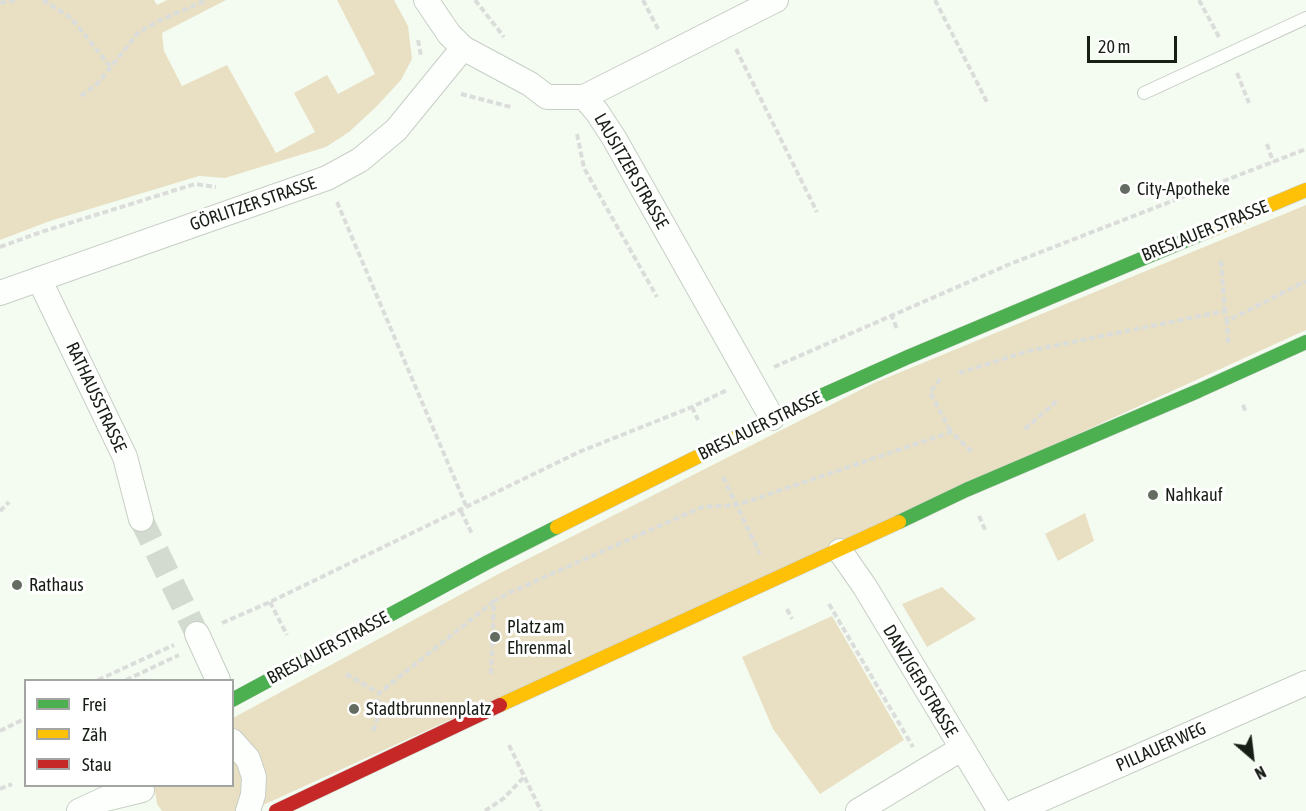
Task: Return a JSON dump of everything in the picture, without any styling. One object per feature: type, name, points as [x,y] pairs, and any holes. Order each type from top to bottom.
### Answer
[{"type":"street","name":"LAUSITZER STRASSE","points":[[426,0],[449,34],[463,48],[530,84],[547,97],[591,104],[772,418]]},
{"type":"street","points":[[591,104],[726,26],[776,0]]},
{"type":"street","name":"GÖRLITZER STRASSE","points":[[0,293],[327,178],[360,160],[396,130],[463,48]]},
{"type":"street","name":"BRESLAUER STRASSE","points":[[234,699],[488,562],[772,418],[908,357],[1306,190]]},
{"type":"street","name":"RATHAUSSTRASSE","points":[[39,279],[125,457],[141,519]]},
{"type":"street","points":[[276,811],[498,706],[840,551],[966,490],[1198,391],[1306,342]]},
{"type":"street","name":"DANZIGER STRASSE","points":[[840,551],[865,587],[950,755],[1000,811]]},
{"type":"street","points":[[199,639],[217,679]]},
{"type":"street","name":"PILLAUER WEG","points":[[1015,811],[1306,684]]},
{"type":"street","points":[[234,736],[248,759],[254,777],[253,795],[248,811]]},
{"type":"street","points":[[858,811],[950,755]]},
{"type":"street","points":[[79,811],[105,799],[144,796]]},
{"type":"lane","points":[[1144,93],[1306,18]]},
{"type":"path","points":[[0,3],[16,0]]},
{"type":"path","points":[[44,0],[70,18],[110,66]]},
{"type":"path","points":[[81,96],[98,82],[138,33],[158,21],[207,0]]},
{"type":"path","points":[[475,0],[499,33],[507,40]]},
{"type":"path","points":[[643,0],[659,30],[649,35]]},
{"type":"path","points":[[935,0],[988,104]]},
{"type":"path","points":[[726,26],[817,212]]},
{"type":"path","points":[[432,86],[518,109]]},
{"type":"path","points":[[591,104],[574,125],[584,168],[657,297]]},
{"type":"path","points":[[1267,144],[1273,162]]},
{"type":"path","points":[[129,679],[270,602],[579,452],[692,407],[891,314],[1010,264],[1306,149]]},
{"type":"path","points":[[327,178],[467,508]]},
{"type":"path","points":[[0,247],[195,184],[221,188]]},
{"type":"path","points":[[952,375],[1028,351],[1225,311],[1227,321]]},
{"type":"path","points":[[891,314],[908,357],[917,372],[941,378],[930,392],[951,432],[973,453]]},
{"type":"path","points":[[1023,430],[1059,399]]},
{"type":"path","points":[[692,407],[710,450],[792,619]]},
{"type":"path","points":[[364,735],[372,732],[377,720],[379,693],[494,602],[511,592],[702,507],[737,505],[951,432]]},
{"type":"path","points":[[973,453],[983,449]]},
{"type":"path","points":[[973,453],[966,490],[986,532]]},
{"type":"path","points":[[0,511],[9,502]]},
{"type":"path","points":[[461,511],[476,541]]},
{"type":"path","points":[[494,602],[491,690],[498,706]]},
{"type":"path","points":[[829,604],[916,753],[950,755]]},
{"type":"path","points":[[103,679],[199,639]]},
{"type":"path","points":[[0,731],[24,719]]},
{"type":"path","points":[[509,745],[541,811]]},
{"type":"path","points":[[485,811],[504,798],[525,776]]},
{"type":"path","points":[[0,789],[12,783]]},
{"type":"shaded area","points":[[0,0],[154,0],[157,5],[167,0],[226,0],[162,33],[164,51],[182,86],[227,65],[276,153],[315,132],[294,93],[327,75],[338,94],[375,74],[337,0],[394,0],[408,26],[412,59],[401,80],[376,107],[349,132],[326,147],[225,178],[199,176],[50,221],[0,240]]},
{"type":"shaded area","points":[[1306,205],[1306,330],[250,811],[162,811],[157,804],[154,787],[234,787],[234,717],[502,572],[874,383]]},
{"type":"shaded area","points":[[1085,513],[1094,541],[1058,561],[1045,534]]},
{"type":"shaded area","points":[[942,587],[976,619],[927,647],[902,604]]},
{"type":"shaded area","points":[[832,616],[904,740],[820,794],[773,729],[742,657]]},
{"type":"tunnel","points":[[141,519],[197,634]]},
{"type":"traffic: fast","points":[[803,404],[908,357],[1206,232]]},
{"type":"traffic: fast","points":[[899,522],[966,490],[1198,391],[1306,342]]},
{"type":"traffic: fast","points":[[234,699],[557,527]]},
{"type":"traffic: slow","points":[[1206,232],[1306,190]]},
{"type":"traffic: slow","points":[[557,527],[803,404]]},
{"type":"traffic: slow","points":[[500,705],[899,522]]},
{"type":"traffic: jam","points":[[276,811],[500,705]]},
{"type":"place","name":"City-Apotheke","points":[[1125,189]]},
{"type":"place","name":"Nahkauf","points":[[1153,495]]},
{"type":"place","name":"Rathaus","points":[[17,585]]},
{"type":"place","name":"Platz am Ehrenmal","points":[[495,637]]},
{"type":"place","name":"Stadtbrunnenplatz","points":[[354,709]]}]
